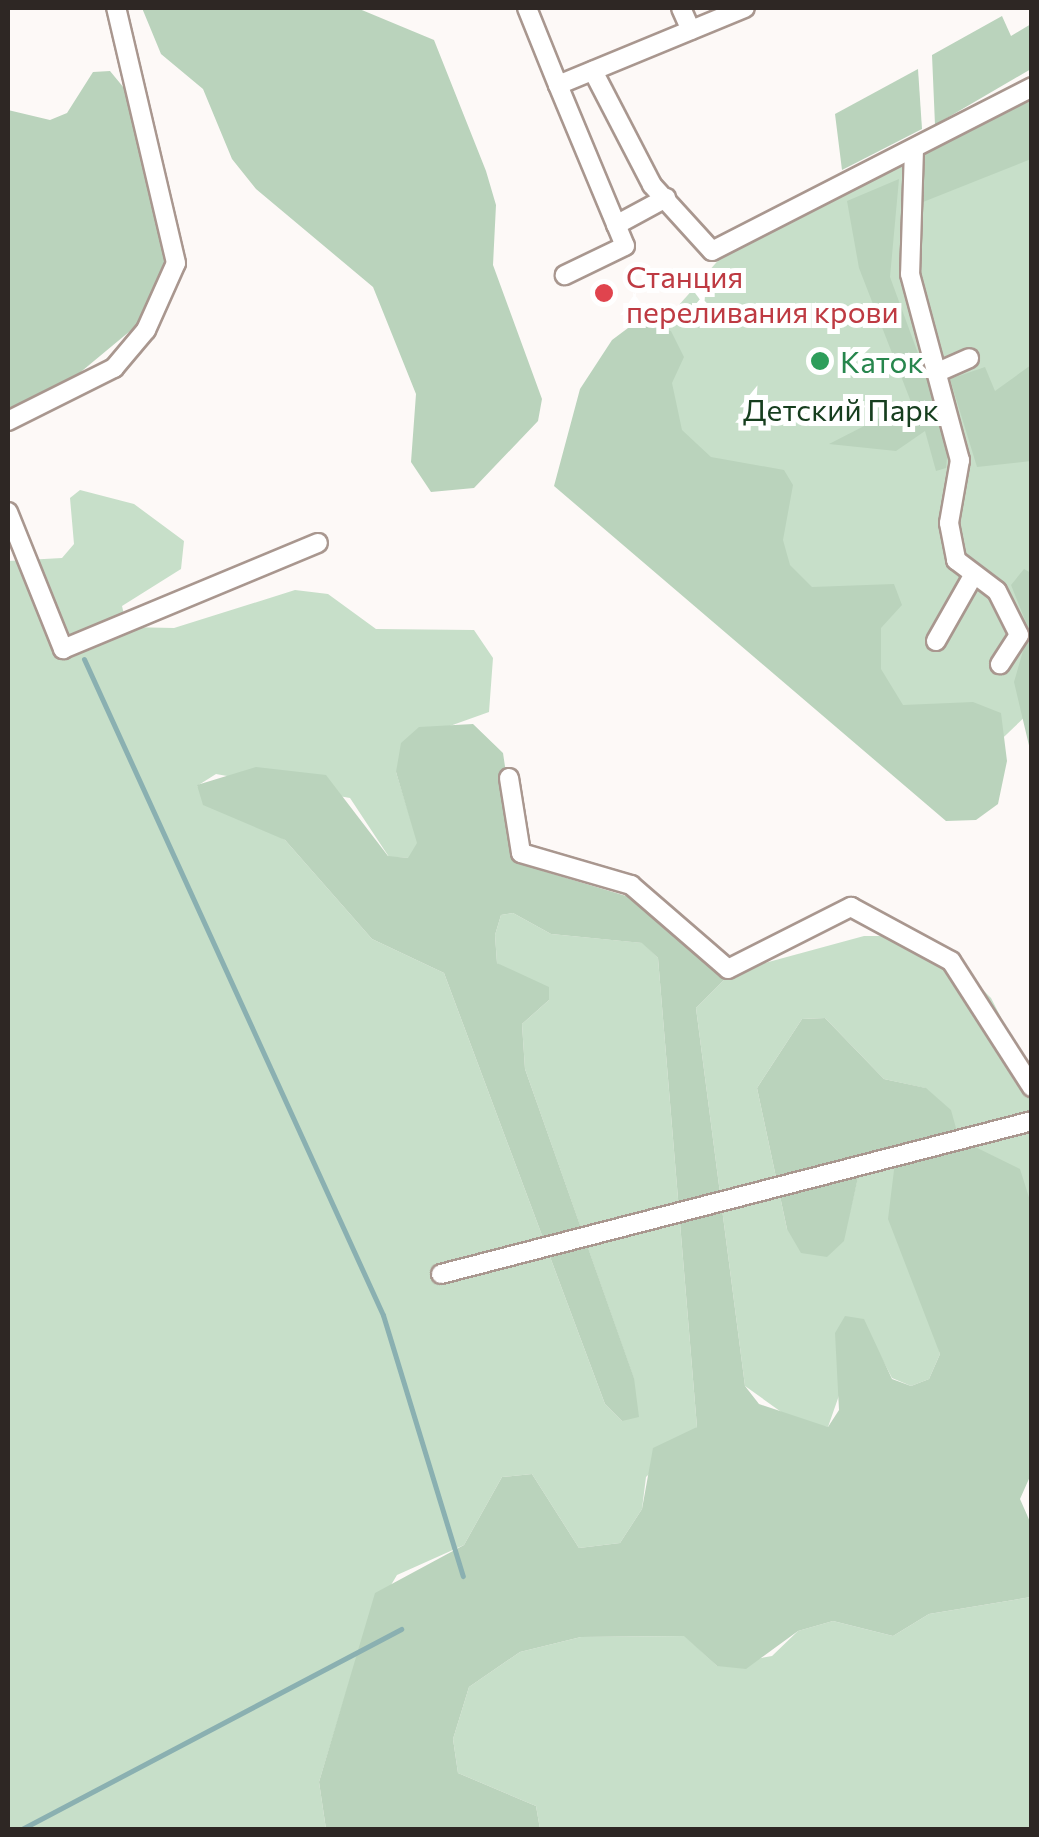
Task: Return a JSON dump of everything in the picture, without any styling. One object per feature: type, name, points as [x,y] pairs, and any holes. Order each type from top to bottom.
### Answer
[{"type":"street","points":[[8,422],[114,368],[146,330],[176,263],[116,8]]},
{"type":"street","points":[[528,8],[625,246],[564,275]]},
{"type":"street","points":[[682,8],[691,30]]},
{"type":"street","points":[[558,85],[744,8]]},
{"type":"street","points":[[593,70],[666,198],[712,251],[1032,88]]},
{"type":"street","points":[[914,149],[910,274],[960,460],[949,523],[956,560],[997,591],[1018,634],[1000,664]]},
{"type":"street","points":[[616,225],[666,198]]},
{"type":"street","points":[[938,372],[969,358]]},
{"type":"street","points":[[8,512],[63,648],[318,543]]},
{"type":"street","points":[[936,641],[973,576]]},
{"type":"street","points":[[509,778],[521,853],[631,885],[728,968],[851,907],[951,961],[1032,1087]]},
{"type":"street","points":[[441,1274],[1032,1121]]},
{"type":"green space","points":[[142,8],[357,8],[434,40],[486,171],[496,205],[493,265],[542,399],[538,421],[474,488],[431,492],[411,462],[416,394],[373,287],[256,189],[232,159],[203,89],[161,54]]},
{"type":"green space","points":[[1002,16],[1011,36],[1031,24],[1031,69],[935,125],[932,55]]},
{"type":"green space","points":[[918,69],[922,129],[842,170],[835,114]]},
{"type":"green space","points":[[110,71],[124,88],[174,245],[171,297],[47,400],[8,415],[8,110],[50,120],[67,113],[93,72]]},
{"type":"green space","name":"Детский Парк","points":[[1031,100],[1031,711],[986,754],[946,763],[635,379],[672,313],[722,256]]},
{"type":"green space","points":[[1031,101],[1031,159],[923,202],[923,154]]},
{"type":"green space","points":[[899,179],[890,277],[949,438],[946,468],[936,471],[925,431],[896,451],[829,444],[911,402],[859,268],[847,201]]},
{"type":"green space","points":[[636,322],[671,331],[684,357],[672,383],[682,430],[711,457],[784,470],[793,485],[783,540],[790,565],[812,587],[894,584],[902,605],[881,628],[881,669],[903,705],[973,702],[1001,713],[1007,761],[998,804],[976,820],[946,821],[554,486],[580,389],[612,340]]},
{"type":"green space","points":[[1031,365],[1031,461],[977,467],[950,379],[985,367],[995,391]]},
{"type":"green space","points":[[80,490],[134,504],[184,541],[181,569],[122,606],[127,627],[174,628],[295,590],[328,594],[376,629],[474,630],[493,658],[489,712],[447,727],[396,772],[418,843],[409,858],[389,857],[350,798],[216,774],[197,786],[285,840],[372,939],[444,973],[605,1404],[622,1421],[634,1379],[525,1069],[522,1024],[549,1000],[497,963],[495,935],[501,915],[513,913],[551,934],[643,943],[658,958],[697,1427],[646,1477],[642,1509],[620,1543],[579,1548],[532,1474],[502,1477],[464,1545],[397,1575],[366,1627],[319,1782],[326,1829],[8,1830],[8,561],[62,558],[74,544],[70,498]]},
{"type":"green space","points":[[1024,569],[1031,573],[1031,754],[1014,682],[1029,630],[1011,585]]},
{"type":"green space","points":[[473,724],[503,753],[518,853],[543,871],[643,901],[732,972],[696,1008],[745,1386],[759,1404],[828,1427],[839,1410],[835,1333],[845,1316],[864,1319],[892,1379],[911,1386],[929,1379],[940,1354],[888,1219],[894,1170],[880,1154],[861,1164],[844,1241],[827,1257],[801,1253],[787,1229],[757,1088],[802,1019],[825,1018],[884,1079],[926,1088],[951,1110],[959,1139],[1020,1169],[1032,1207],[1032,1472],[1020,1499],[1031,1524],[1031,1597],[929,1614],[893,1636],[833,1621],[798,1631],[746,1669],[717,1666],[684,1636],[581,1637],[520,1652],[469,1687],[453,1739],[458,1773],[536,1806],[540,1829],[326,1829],[319,1782],[375,1593],[464,1545],[502,1477],[532,1474],[579,1548],[620,1543],[642,1509],[653,1448],[697,1427],[658,958],[642,943],[551,934],[513,913],[501,915],[495,935],[497,963],[549,987],[549,1000],[522,1024],[525,1069],[634,1378],[639,1417],[622,1421],[605,1404],[444,973],[372,939],[285,840],[203,805],[197,785],[256,767],[326,775],[388,856],[408,858],[417,843],[396,772],[401,743],[419,727]]},
{"type":"green space","points":[[864,936],[891,936],[953,960],[991,998],[1031,1076],[1031,1207],[958,1139],[950,1110],[925,1088],[884,1079],[825,1018],[802,1019],[757,1088],[787,1229],[843,1241],[861,1164],[880,1154],[894,1170],[940,1354],[929,1379],[911,1386],[892,1378],[879,1353],[837,1364],[843,1384],[828,1427],[798,1424],[745,1386],[696,1008],[732,972]]},
{"type":"green space","points":[[1031,1597],[1031,1829],[540,1829],[536,1806],[458,1773],[453,1739],[469,1687],[520,1652],[581,1637],[685,1636],[717,1666],[772,1656],[798,1631],[833,1621],[893,1636],[929,1614]]},
{"type":"waterway","points":[[84,659],[383,1315],[463,1576]]},
{"type":"waterway","points":[[20,1830],[401,1629]]},
{"type":"place","name":"Станция переливания крови","points":[[604,293]]},
{"type":"place","name":"Каток","points":[[820,361]]}]
